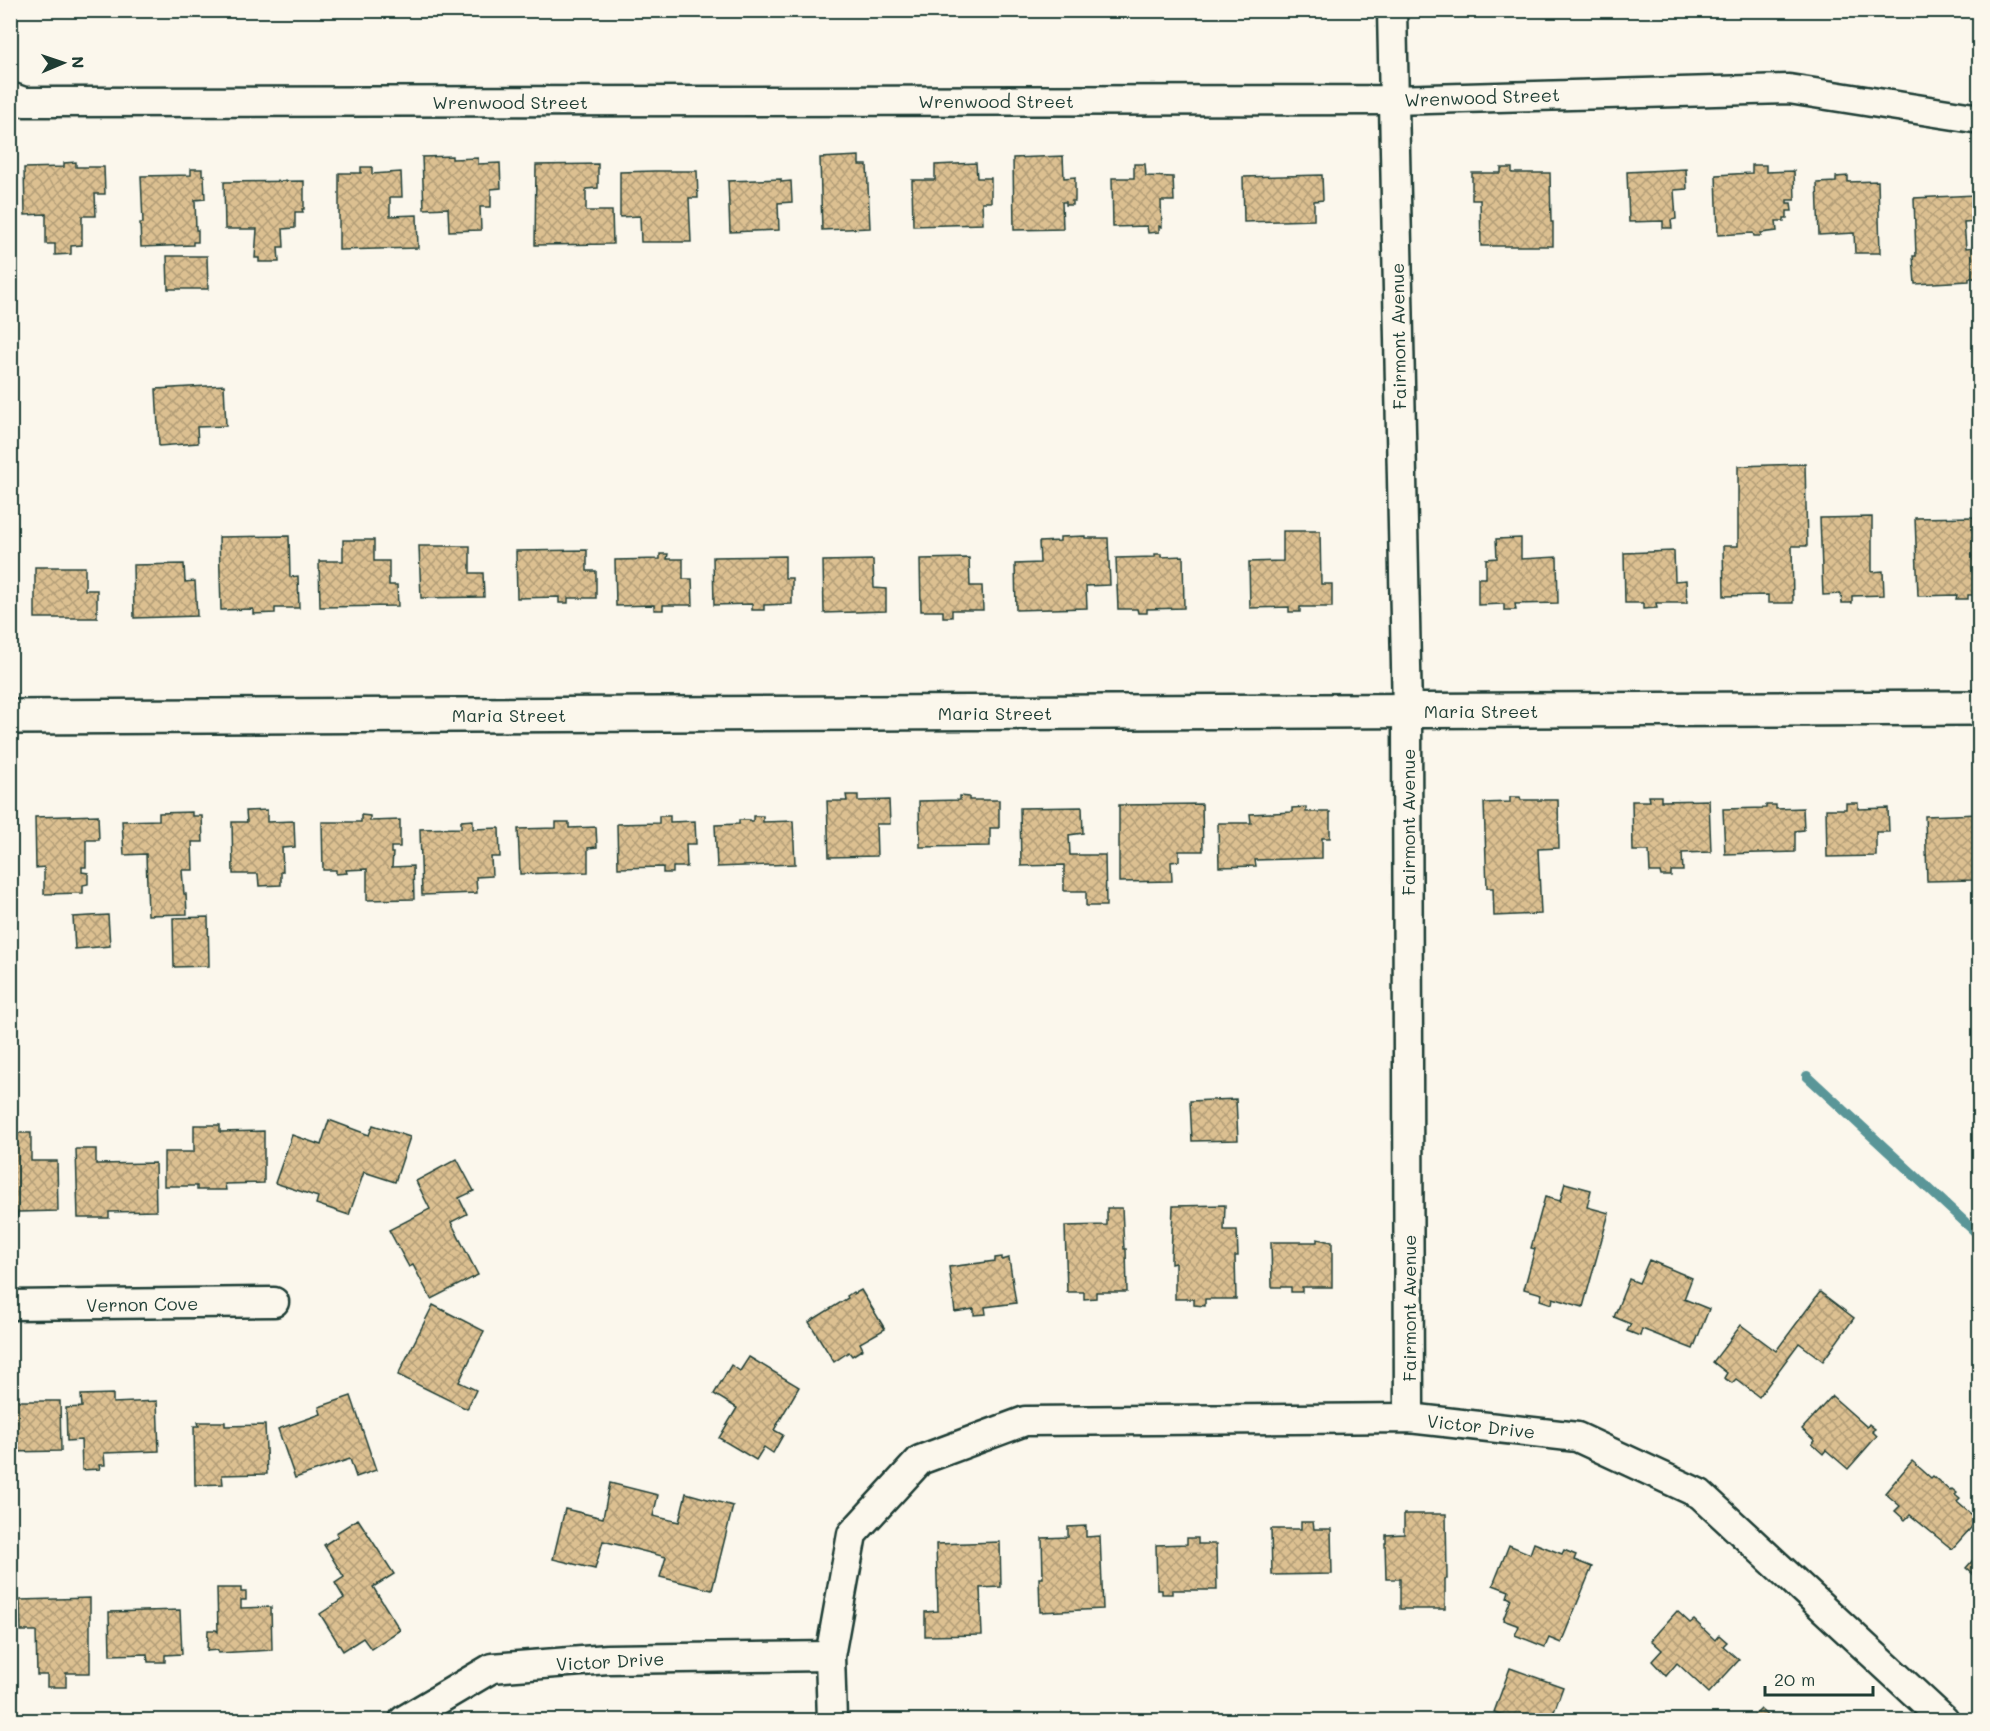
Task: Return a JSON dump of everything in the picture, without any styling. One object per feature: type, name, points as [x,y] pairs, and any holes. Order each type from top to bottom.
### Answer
[{"type":"street","name":"Fairmont Avenue","points":[[1392,10],[1407,712],[1409,1418]]},
{"type":"street","name":"Wrenwood Street","points":[[10,97],[24,102],[1393,100],[1789,89],[1980,119]]},
{"type":"street","name":"Maria Street","points":[[10,717],[1980,708]]},
{"type":"street","name":"Vernon Cove","points":[[10,1305],[274,1302]]},
{"type":"street","name":"Victor Drive","points":[[404,1720],[492,1668],[608,1659],[830,1656],[852,1534],[920,1460],[1025,1421],[1409,1418],[1577,1437],[1700,1494],[1944,1720]]},
{"type":"street","points":[[830,1656],[832,1720]]},
{"type":"building","points":[[452,156],[452,159],[478,158],[478,164],[500,163],[501,188],[491,189],[491,207],[480,207],[481,230],[449,231],[448,208],[424,209],[422,157]]},
{"type":"building","points":[[859,156],[859,165],[867,165],[870,228],[822,230],[820,158]]},
{"type":"building","points":[[1063,156],[1064,178],[1075,177],[1075,201],[1072,201],[1072,205],[1062,202],[1063,229],[1014,230],[1013,158]]},
{"type":"building","points":[[76,162],[76,167],[104,167],[105,194],[95,194],[96,216],[82,216],[82,245],[71,246],[71,254],[55,255],[55,244],[46,244],[46,214],[25,215],[24,168],[64,167],[64,163]]},
{"type":"building","points":[[976,163],[977,178],[991,178],[991,202],[982,202],[983,224],[913,226],[912,180],[935,180],[935,165]]},
{"type":"building","points":[[598,164],[598,188],[586,189],[586,211],[612,211],[613,244],[535,245],[536,165]]},
{"type":"building","points":[[1134,164],[1145,164],[1146,176],[1173,177],[1174,201],[1161,201],[1162,227],[1159,226],[1159,232],[1148,233],[1147,226],[1113,227],[1112,178],[1134,178]]},
{"type":"building","points":[[1752,165],[1766,165],[1766,172],[1794,171],[1795,200],[1787,200],[1787,203],[1791,203],[1792,211],[1787,211],[1787,218],[1784,218],[1784,221],[1776,221],[1777,231],[1761,233],[1761,236],[1754,236],[1753,233],[1718,235],[1716,175],[1752,173]]},
{"type":"building","points":[[361,167],[372,167],[372,174],[401,172],[402,197],[390,197],[390,216],[417,215],[418,248],[339,250],[339,173],[361,173]]},
{"type":"building","points":[[1501,168],[1512,168],[1512,173],[1550,173],[1553,246],[1481,246],[1480,200],[1472,200],[1472,173],[1501,173]]},
{"type":"building","points":[[191,169],[202,169],[202,175],[204,175],[205,199],[195,200],[198,242],[193,242],[193,245],[141,247],[140,223],[143,223],[141,176],[191,175]]},
{"type":"building","points":[[1686,169],[1687,189],[1674,190],[1676,219],[1671,220],[1672,228],[1663,228],[1663,221],[1629,222],[1627,172]]},
{"type":"building","points":[[697,171],[698,198],[689,198],[691,242],[641,242],[640,216],[620,217],[620,172]]},
{"type":"building","points":[[1322,175],[1323,200],[1314,201],[1314,220],[1244,222],[1243,177]]},
{"type":"building","points":[[1848,176],[1848,182],[1878,181],[1880,253],[1855,253],[1854,233],[1819,235],[1817,183],[1836,182],[1836,177]]},
{"type":"building","points":[[781,179],[781,182],[791,181],[792,202],[778,203],[779,230],[730,232],[728,181]]},
{"type":"building","points":[[304,181],[304,209],[302,209],[303,212],[295,212],[295,228],[283,229],[284,247],[278,247],[279,262],[259,262],[259,258],[255,258],[257,229],[225,229],[224,182]]},
{"type":"building","points":[[1975,195],[1976,221],[1964,222],[1966,248],[1977,247],[1979,278],[1969,278],[1969,281],[1915,284],[1914,198]]},
{"type":"building","points":[[167,256],[207,256],[208,289],[168,289]]},
{"type":"building","points":[[224,385],[226,426],[197,427],[198,443],[159,446],[156,389]]},
{"type":"building","points":[[1805,464],[1807,546],[1792,546],[1793,603],[1768,603],[1768,595],[1724,596],[1723,546],[1738,546],[1738,466]]},
{"type":"building","points":[[1872,517],[1872,572],[1883,571],[1884,595],[1852,596],[1852,603],[1842,603],[1841,594],[1823,595],[1820,518]]},
{"type":"building","points":[[1974,517],[1975,548],[1980,548],[1980,595],[1968,595],[1968,599],[1956,599],[1957,595],[1918,596],[1915,518]]},
{"type":"building","points":[[1283,531],[1320,531],[1321,584],[1332,584],[1332,607],[1300,607],[1300,612],[1289,612],[1289,607],[1250,608],[1249,562],[1283,561]]},
{"type":"building","points":[[289,536],[290,577],[298,576],[299,608],[275,608],[275,613],[253,614],[253,609],[221,610],[219,537]]},
{"type":"building","points":[[1085,536],[1085,538],[1108,538],[1110,585],[1086,586],[1087,608],[1016,610],[1015,564],[1040,563],[1039,542],[1060,541],[1060,537]]},
{"type":"building","points":[[1521,538],[1521,559],[1557,557],[1558,603],[1515,604],[1516,610],[1504,610],[1504,604],[1478,605],[1478,578],[1486,578],[1486,559],[1497,558],[1496,539]]},
{"type":"building","points":[[343,540],[374,540],[374,561],[389,561],[389,585],[397,585],[398,606],[320,607],[319,561],[343,561]]},
{"type":"building","points":[[419,546],[470,546],[470,573],[483,573],[484,597],[421,598]]},
{"type":"building","points":[[587,550],[587,571],[596,571],[596,598],[568,598],[568,603],[559,603],[559,597],[517,598],[516,551]]},
{"type":"building","points":[[1674,551],[1675,581],[1686,580],[1687,603],[1656,603],[1657,608],[1643,609],[1643,603],[1625,603],[1624,553]]},
{"type":"building","points":[[660,554],[668,554],[667,559],[683,559],[683,579],[692,579],[693,605],[663,605],[663,610],[654,610],[654,605],[616,606],[615,560],[660,559]]},
{"type":"building","points":[[1155,554],[1161,554],[1161,557],[1183,556],[1184,608],[1147,609],[1147,613],[1138,613],[1137,609],[1118,609],[1116,558],[1155,557]]},
{"type":"building","points":[[785,556],[785,578],[792,578],[792,604],[764,605],[764,610],[752,610],[752,604],[714,605],[713,557]]},
{"type":"building","points":[[969,558],[970,586],[982,586],[983,610],[952,610],[952,617],[943,617],[943,611],[921,611],[920,559]]},
{"type":"building","points":[[873,560],[874,588],[886,589],[886,611],[824,613],[823,561]]},
{"type":"building","points":[[184,564],[185,582],[195,581],[197,616],[134,618],[133,565]]},
{"type":"building","points":[[35,567],[85,567],[85,590],[97,590],[97,618],[35,618]]},
{"type":"building","points":[[846,795],[858,795],[858,801],[889,800],[890,824],[876,824],[877,856],[829,857],[827,801],[847,801]]},
{"type":"building","points":[[960,796],[969,797],[969,800],[999,800],[999,828],[990,828],[990,846],[920,847],[919,801],[960,800]]},
{"type":"building","points":[[1649,796],[1661,796],[1661,801],[1709,800],[1711,852],[1682,853],[1683,871],[1671,871],[1671,876],[1661,876],[1660,872],[1650,872],[1649,851],[1633,851],[1632,801],[1650,801]]},
{"type":"building","points":[[1510,797],[1520,797],[1521,800],[1558,800],[1559,848],[1538,849],[1541,914],[1494,916],[1493,888],[1487,888],[1484,803],[1510,802]]},
{"type":"building","points":[[1846,803],[1858,803],[1858,809],[1888,808],[1889,832],[1876,832],[1876,856],[1827,857],[1826,809],[1846,809]]},
{"type":"building","points":[[1202,804],[1203,851],[1179,851],[1179,861],[1171,862],[1172,881],[1119,882],[1119,805]]},
{"type":"building","points":[[1766,805],[1776,805],[1776,809],[1803,808],[1804,830],[1795,831],[1795,852],[1725,854],[1723,809],[1766,808]]},
{"type":"building","points":[[1082,807],[1083,833],[1069,835],[1070,855],[1105,855],[1106,906],[1086,906],[1086,891],[1064,891],[1064,865],[1021,866],[1020,808]]},
{"type":"building","points":[[1306,807],[1306,812],[1330,812],[1330,838],[1322,838],[1322,858],[1255,860],[1256,866],[1219,867],[1218,823],[1251,823],[1250,814],[1292,812],[1292,808]]},
{"type":"building","points":[[267,810],[267,822],[294,821],[295,847],[282,848],[281,885],[259,886],[258,874],[233,874],[232,822],[247,822],[246,811]]},
{"type":"building","points":[[192,812],[192,816],[202,816],[203,842],[192,842],[193,870],[182,870],[187,914],[148,915],[146,854],[124,855],[122,821],[159,820],[159,813]]},
{"type":"building","points":[[1980,814],[1980,840],[1974,840],[1974,880],[1927,881],[1925,816]]},
{"type":"building","points":[[98,815],[99,840],[86,840],[86,867],[82,867],[82,872],[88,873],[88,884],[83,885],[83,893],[44,894],[44,867],[36,868],[35,817]]},
{"type":"building","points":[[361,815],[370,816],[370,821],[400,820],[400,847],[391,847],[392,867],[413,866],[414,899],[367,900],[367,869],[346,870],[347,873],[336,874],[336,870],[323,870],[322,822],[361,822]]},
{"type":"building","points":[[659,816],[670,816],[670,822],[695,821],[696,844],[686,844],[687,867],[673,867],[673,873],[663,873],[663,867],[618,868],[617,824],[659,823]]},
{"type":"building","points":[[753,816],[763,816],[763,822],[793,821],[795,864],[717,867],[715,825],[739,824],[739,820],[753,821]]},
{"type":"building","points":[[473,820],[473,829],[499,828],[500,857],[491,857],[492,876],[476,877],[477,893],[422,895],[420,829],[461,828],[461,821]]},
{"type":"building","points":[[556,822],[569,822],[569,828],[596,827],[597,847],[588,848],[588,872],[520,874],[518,829],[556,828]]},
{"type":"building","points":[[108,915],[110,946],[75,949],[73,917]]},
{"type":"building","points":[[208,917],[209,966],[174,967],[173,918]]},
{"type":"building","points":[[1236,1099],[1238,1140],[1192,1141],[1190,1101]]},
{"type":"building","points":[[329,1120],[369,1135],[373,1125],[410,1137],[395,1182],[364,1172],[349,1215],[316,1204],[318,1197],[275,1183],[292,1135],[321,1145]]},
{"type":"building","points":[[194,1125],[220,1125],[220,1132],[264,1131],[264,1183],[225,1184],[226,1190],[197,1190],[197,1186],[164,1186],[164,1152],[194,1152]]},
{"type":"building","points":[[10,1133],[31,1133],[31,1161],[57,1161],[58,1211],[18,1212],[17,1218],[10,1218]]},
{"type":"building","points":[[76,1149],[96,1149],[96,1164],[155,1163],[156,1211],[109,1212],[109,1218],[78,1218]]},
{"type":"building","points":[[457,1159],[474,1191],[459,1198],[467,1214],[451,1222],[478,1275],[431,1299],[413,1265],[409,1267],[389,1230],[430,1209],[416,1181]]},
{"type":"building","points":[[1565,1183],[1591,1190],[1587,1207],[1609,1213],[1583,1307],[1553,1298],[1552,1304],[1540,1300],[1542,1294],[1524,1289],[1535,1249],[1531,1248],[1545,1197],[1560,1201]]},
{"type":"building","points":[[1225,1205],[1224,1230],[1237,1230],[1236,1299],[1205,1299],[1205,1306],[1194,1305],[1194,1299],[1175,1299],[1175,1263],[1171,1264],[1173,1206]]},
{"type":"building","points":[[1107,1208],[1122,1208],[1127,1292],[1096,1292],[1096,1298],[1084,1299],[1084,1292],[1067,1292],[1065,1226],[1107,1225]]},
{"type":"building","points":[[1317,1239],[1332,1242],[1332,1287],[1302,1287],[1302,1292],[1291,1292],[1291,1287],[1272,1287],[1271,1242],[1317,1242]]},
{"type":"building","points":[[1002,1257],[1002,1260],[1009,1258],[1016,1303],[985,1307],[986,1314],[974,1315],[974,1309],[955,1312],[949,1267],[995,1261],[995,1258]]},
{"type":"building","points":[[1649,1260],[1692,1278],[1684,1299],[1709,1309],[1693,1349],[1642,1329],[1640,1336],[1627,1331],[1631,1324],[1614,1317],[1629,1279],[1639,1283]]},
{"type":"building","points":[[861,1290],[885,1329],[860,1343],[863,1349],[852,1356],[849,1352],[834,1362],[809,1322],[848,1298],[847,1296],[853,1292],[854,1294]]},
{"type":"building","points":[[1820,1292],[1854,1318],[1823,1361],[1799,1343],[1759,1397],[1736,1379],[1732,1383],[1724,1378],[1727,1373],[1713,1362],[1741,1325],[1776,1351]]},
{"type":"building","points":[[433,1305],[484,1331],[459,1382],[476,1390],[467,1409],[398,1375]]},
{"type":"building","points":[[749,1357],[799,1387],[774,1430],[783,1435],[773,1453],[764,1447],[756,1460],[719,1438],[737,1408],[714,1394],[731,1365],[740,1371]]},
{"type":"building","points":[[113,1394],[113,1403],[157,1401],[159,1451],[104,1453],[105,1465],[99,1465],[100,1469],[82,1470],[81,1440],[67,1441],[66,1408],[82,1407],[81,1395]]},
{"type":"building","points":[[10,1395],[19,1395],[19,1401],[60,1401],[61,1451],[11,1452],[10,1457]]},
{"type":"building","points":[[351,1396],[376,1470],[356,1477],[350,1459],[295,1478],[278,1429],[321,1414],[319,1407]]},
{"type":"building","points":[[1832,1396],[1867,1427],[1869,1424],[1875,1429],[1872,1431],[1877,1436],[1848,1469],[1826,1450],[1823,1454],[1812,1444],[1815,1441],[1802,1429]]},
{"type":"building","points":[[198,1422],[225,1422],[225,1426],[265,1425],[267,1474],[222,1475],[223,1484],[195,1485],[194,1426],[199,1426]]},
{"type":"building","points":[[1912,1461],[1931,1478],[1933,1476],[1950,1491],[1952,1489],[1957,1493],[1955,1495],[1960,1499],[1957,1502],[1978,1520],[1952,1549],[1910,1515],[1905,1520],[1895,1511],[1900,1506],[1885,1493]]},
{"type":"building","points":[[610,1483],[658,1495],[653,1516],[679,1522],[686,1493],[733,1506],[712,1590],[660,1577],[666,1557],[603,1541],[595,1569],[553,1559],[565,1509],[603,1518]]},
{"type":"building","points":[[1404,1514],[1446,1514],[1445,1609],[1400,1609],[1400,1579],[1386,1579],[1386,1535],[1404,1534]]},
{"type":"building","points":[[358,1519],[394,1574],[373,1587],[400,1630],[371,1649],[363,1638],[343,1651],[320,1614],[344,1598],[335,1583],[344,1577],[324,1545],[338,1536],[336,1533]]},
{"type":"building","points":[[1301,1522],[1313,1522],[1314,1529],[1331,1529],[1332,1574],[1272,1575],[1271,1529],[1301,1529]]},
{"type":"building","points":[[1086,1526],[1086,1537],[1100,1536],[1103,1609],[1040,1612],[1039,1578],[1043,1578],[1042,1538],[1068,1537],[1068,1527]]},
{"type":"building","points":[[1187,1538],[1198,1538],[1198,1544],[1216,1544],[1217,1590],[1172,1590],[1172,1594],[1162,1594],[1162,1590],[1157,1590],[1156,1545],[1187,1544]]},
{"type":"building","points":[[1000,1542],[1001,1587],[980,1588],[982,1635],[925,1636],[925,1612],[938,1611],[936,1544]]},
{"type":"building","points":[[1534,1543],[1562,1554],[1564,1550],[1576,1555],[1574,1560],[1592,1567],[1561,1643],[1549,1638],[1545,1647],[1515,1635],[1519,1626],[1503,1620],[1511,1599],[1507,1597],[1509,1591],[1493,1585],[1509,1545],[1530,1554]]},
{"type":"building","points":[[1980,1552],[1980,1580],[1966,1568]]},
{"type":"building","points":[[217,1588],[241,1588],[241,1592],[246,1592],[246,1600],[241,1600],[241,1608],[271,1607],[272,1650],[218,1653],[218,1650],[207,1651],[208,1630],[218,1632]]},
{"type":"building","points":[[90,1598],[90,1673],[66,1673],[66,1687],[47,1687],[47,1675],[37,1675],[36,1631],[21,1631],[20,1600]]},
{"type":"building","points":[[180,1610],[182,1654],[165,1655],[165,1662],[148,1662],[147,1654],[110,1655],[109,1612]]},
{"type":"building","points":[[1677,1611],[1690,1623],[1694,1620],[1715,1640],[1719,1635],[1727,1642],[1723,1646],[1739,1660],[1709,1693],[1677,1663],[1666,1676],[1652,1661],[1662,1650],[1651,1640]]},
{"type":"building","points":[[1510,1668],[1563,1687],[1551,1720],[1517,1720],[1494,1712]]},
{"type":"building","points":[[1760,1709],[1772,1720],[1749,1720]]},
{"type":"waterway","points":[[1807,1076],[1980,1236]]}]
